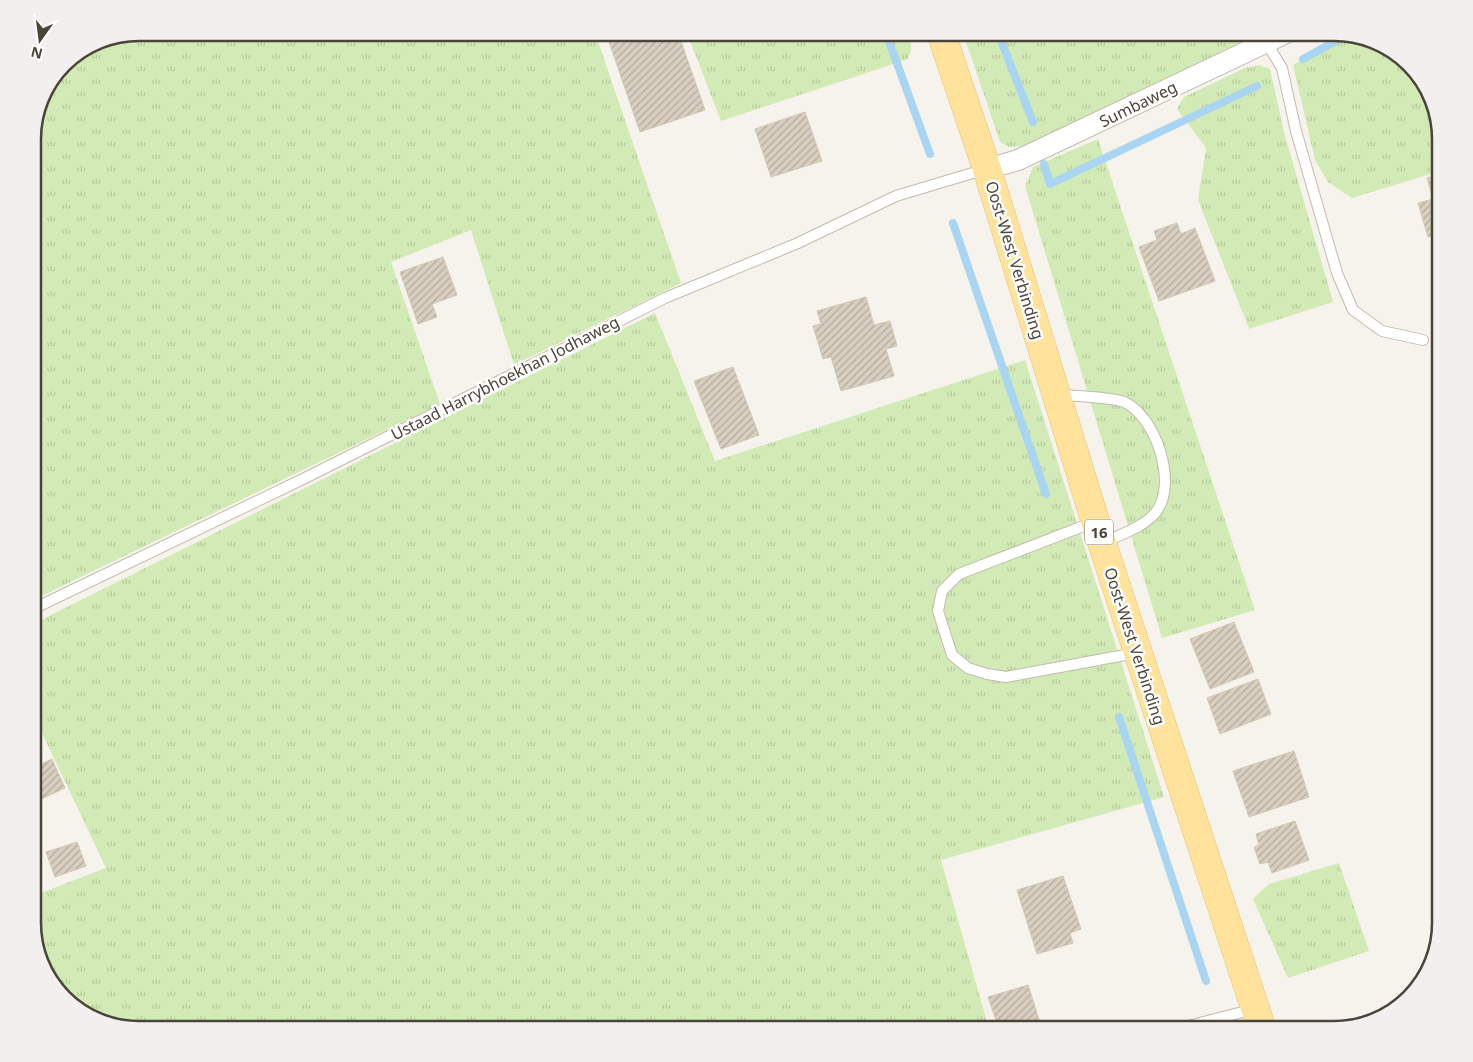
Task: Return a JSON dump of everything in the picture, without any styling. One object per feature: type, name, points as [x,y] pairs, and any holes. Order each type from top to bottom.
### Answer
[{"type":"main road","name":"Oost-West Verbinding","points":[[944,41],[987,169],[1137,652],[1258,1019]]},
{"type":"street","name":"Sumbaweg","points":[[987,169],[1018,160],[1266,42]]},
{"type":"lane","points":[[1266,42],[1282,68],[1296,130],[1337,273],[1353,310],[1382,331],[1423,340]]},
{"type":"lane","name":"Ustaad Harrybhoekhan Jodhaweg","points":[[41,605],[301,480],[665,298],[798,243],[896,196],[987,169]]},
{"type":"lane","points":[[1056,394],[1123,402],[1139,412],[1150,426],[1158,447],[1165,480],[1164,499],[1156,512],[1146,522],[1099,532],[959,574],[942,591],[938,612],[952,655],[968,668],[987,674],[1006,677],[1137,652]]},
{"type":"lane","points":[[1243,1021],[1258,1019]]},
{"type":"green space","points":[[139,41],[598,41],[681,283],[514,365],[471,230],[391,262],[440,404],[41,596],[41,133],[45,114],[54,90],[70,70],[96,51],[120,43]]},
{"type":"green space","points":[[690,41],[910,41],[911,50],[908,59],[721,121]]},
{"type":"green space","points":[[966,41],[1254,41],[1025,146],[1009,147],[1000,142]]},
{"type":"green space","points":[[1336,41],[1365,46],[1393,61],[1415,85],[1427,108],[1432,139],[1432,173],[1352,198],[1328,182],[1315,160],[1293,65]]},
{"type":"green space","points":[[1259,65],[1270,69],[1284,132],[1333,302],[1249,329],[1198,200],[1206,148],[1177,109],[1184,97],[1245,68]]},
{"type":"green space","points":[[1098,139],[1255,610],[1162,638],[1025,186],[1033,167]]},
{"type":"green space","points":[[655,313],[715,461],[1025,360],[1164,797],[941,860],[987,1021],[126,1020],[108,1016],[90,1008],[70,992],[54,972],[43,942],[41,893],[106,868],[41,731],[41,620]]},
{"type":"green space","points":[[1339,863],[1369,951],[1288,978],[1253,899],[1269,884]]},
{"type":"building","points":[[609,41],[681,41],[705,110],[640,132]]},
{"type":"building","points":[[805,112],[822,161],[771,177],[755,129]]},
{"type":"building","points":[[1432,176],[1432,196],[1427,178]]},
{"type":"building","points":[[1432,199],[1432,236],[1428,237],[1418,203]]},
{"type":"building","points":[[1177,223],[1181,234],[1195,228],[1215,281],[1159,301],[1139,247],[1157,240],[1154,231]]},
{"type":"building","points":[[443,257],[457,295],[432,304],[437,317],[418,324],[400,272]]},
{"type":"building","points":[[866,297],[874,325],[890,321],[897,346],[886,349],[894,376],[841,391],[831,357],[823,359],[813,326],[821,324],[817,311]]},
{"type":"building","points":[[733,367],[759,435],[721,449],[694,381]]},
{"type":"building","points":[[1234,622],[1254,672],[1210,689],[1190,639]]},
{"type":"building","points":[[1258,679],[1271,714],[1220,734],[1207,698]]},
{"type":"building","points":[[1294,751],[1309,797],[1249,817],[1233,771]]},
{"type":"building","points":[[52,759],[65,788],[41,799],[41,764]]},
{"type":"building","points":[[1295,821],[1309,860],[1272,873],[1268,862],[1260,864],[1254,847],[1259,845],[1256,834]]},
{"type":"building","points":[[77,842],[86,866],[55,877],[46,852]]},
{"type":"building","points":[[1063,876],[1081,929],[1070,933],[1073,943],[1037,954],[1017,890]]},
{"type":"building","points":[[1028,985],[1039,1021],[996,1021],[988,997]]},
{"type":"waterway","points":[[889,41],[930,154]]},
{"type":"waterway","points":[[1001,41],[1033,122]]},
{"type":"waterway","points":[[1303,59],[1336,41]]},
{"type":"waterway","points":[[1044,164],[1050,184],[1257,86]]},
{"type":"waterway","points":[[953,223],[1046,494]]},
{"type":"waterway","points":[[1119,717],[1206,981]]}]
